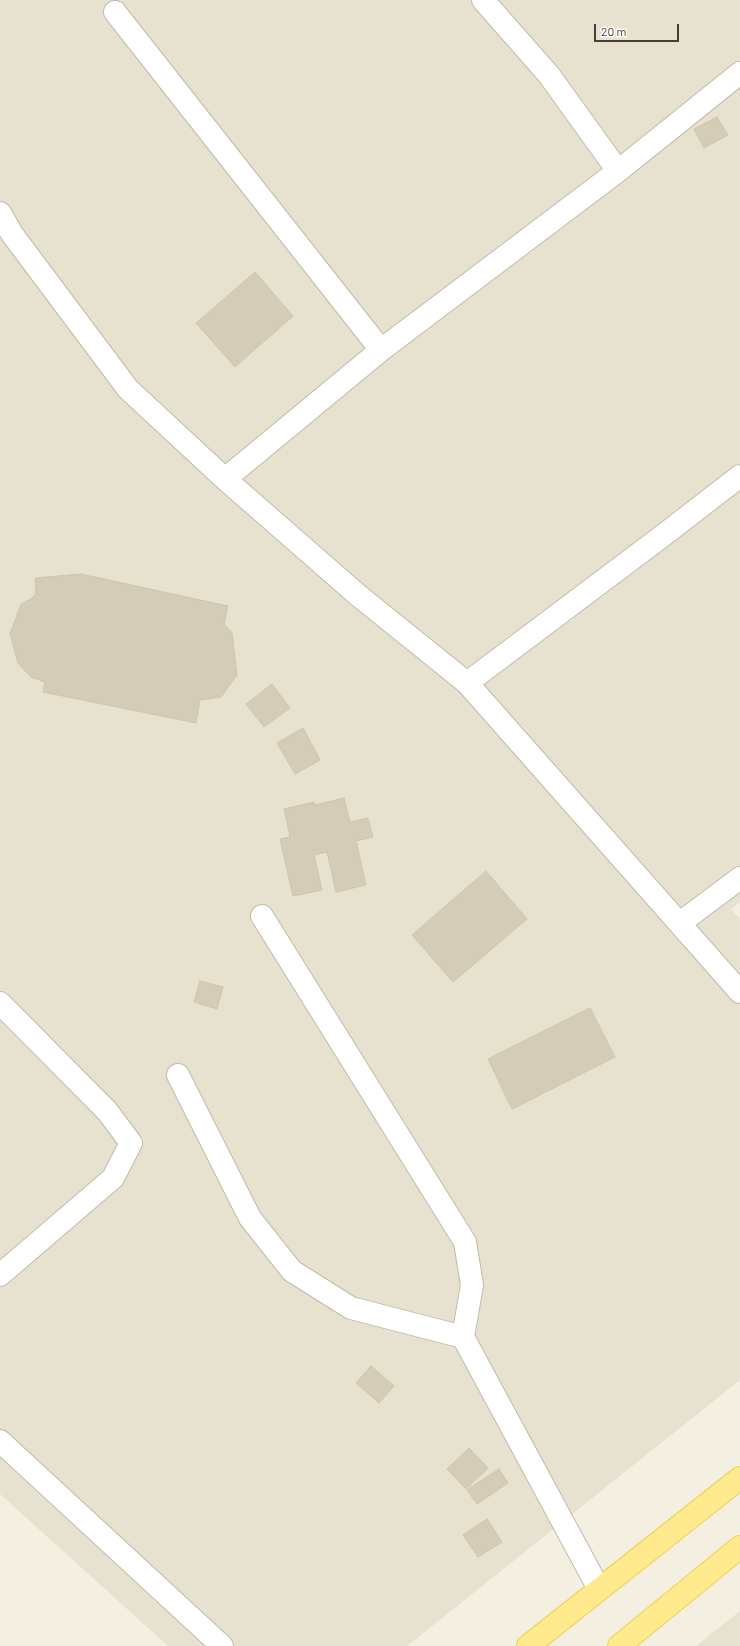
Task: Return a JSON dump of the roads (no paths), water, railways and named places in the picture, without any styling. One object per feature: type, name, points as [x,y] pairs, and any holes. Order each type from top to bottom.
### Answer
[{"type":"main road","points":[[528,1646],[740,1478]]},
{"type":"main road","points":[[619,1646],[740,1547]]},
{"type":"street","points":[[483,0],[549,75],[618,170]]},
{"type":"street","points":[[115,12],[381,350]]},
{"type":"street","points":[[225,479],[381,350],[618,170],[740,73]]},
{"type":"street","points":[[0,213],[12,234],[128,389],[225,479],[359,596],[467,683],[740,992]]},
{"type":"street","points":[[467,683],[659,539],[740,476]]},
{"type":"street","points":[[680,923],[740,878]]},
{"type":"street","points":[[262,916],[465,1242],[472,1285],[463,1336],[599,1589]]},
{"type":"street","points":[[0,1003],[107,1111],[131,1143],[113,1178],[0,1275]]},
{"type":"street","points":[[178,1075],[250,1218],[292,1271],[350,1308],[463,1336]]},
{"type":"street","points":[[0,1441],[222,1646]]}]
